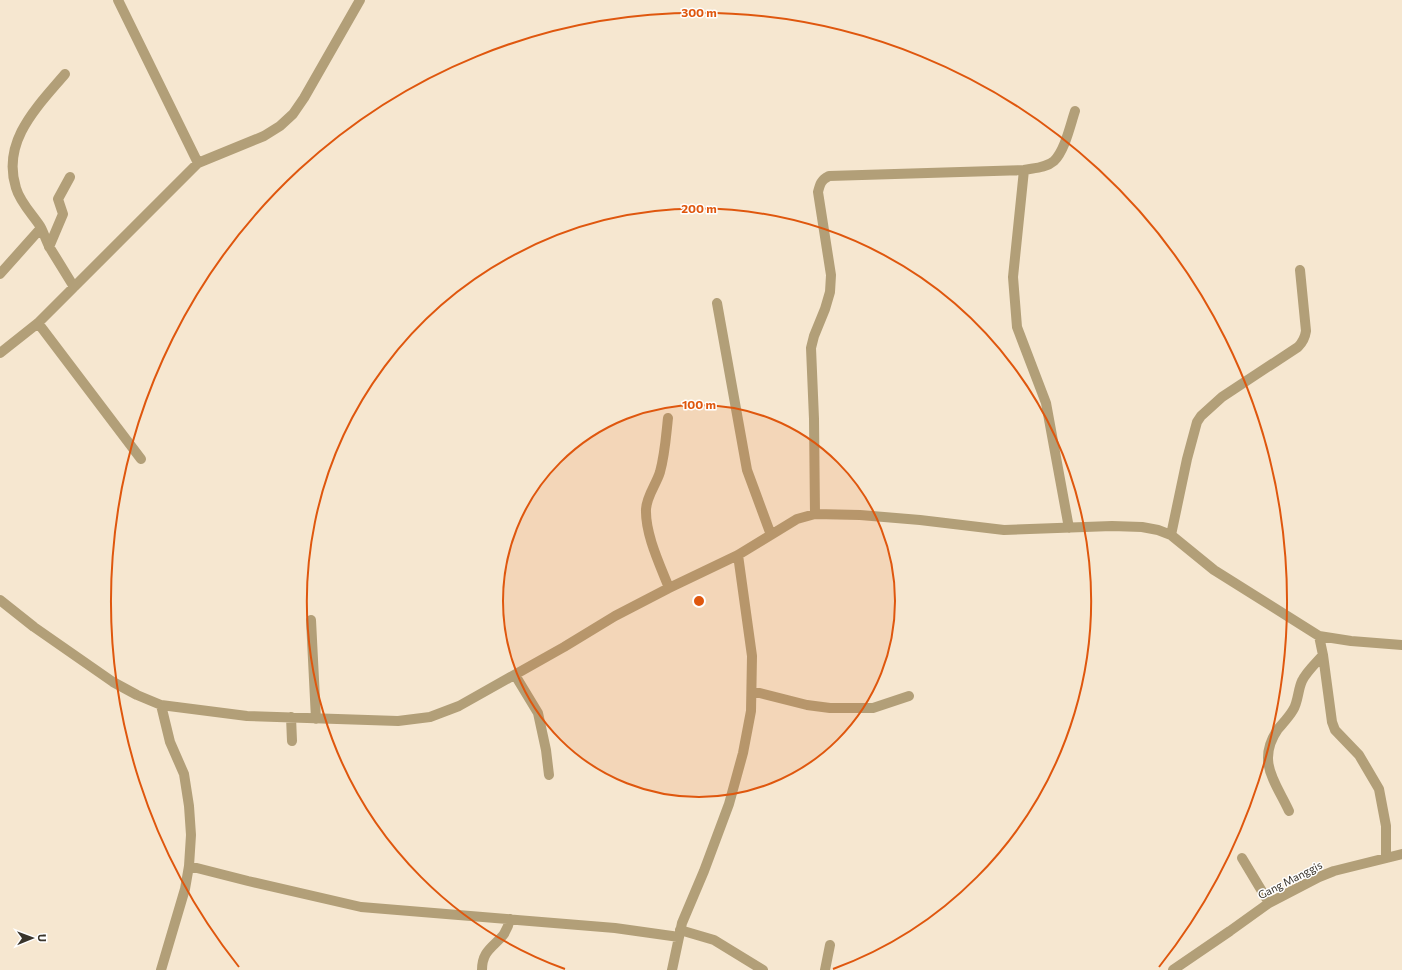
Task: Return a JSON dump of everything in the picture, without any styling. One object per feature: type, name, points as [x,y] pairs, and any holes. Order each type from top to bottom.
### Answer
[{"type":"street","points":[[118,0],[198,163]]},
{"type":"street","points":[[0,353],[38,323],[198,163],[264,136],[280,126],[293,114],[304,98],[360,0]]},
{"type":"street","points":[[66,74],[24,124],[18,135],[14,149],[14,176],[16,188],[22,200],[41,228],[49,247],[74,287]]},
{"type":"street","points":[[815,514],[814,419],[811,348],[830,292],[831,274],[818,192],[823,179],[829,176],[1024,170],[1040,168],[1053,162],[1061,152],[1075,111]]},
{"type":"street","points":[[1024,170],[1013,277],[1017,327],[1046,403],[1069,528]]},
{"type":"street","points":[[49,247],[63,214],[58,199],[70,177]]},
{"type":"street","points":[[0,274],[41,228]]},
{"type":"street","points":[[1171,534],[1187,459],[1197,422],[1206,411],[1222,397],[1302,343],[1305,338],[1306,331],[1300,270]]},
{"type":"street","points":[[717,303],[747,470],[771,535]]},
{"type":"street","points":[[38,323],[141,459]]},
{"type":"street","points":[[668,418],[664,456],[659,474],[650,493],[646,508],[646,517],[651,537],[669,588]]},
{"type":"street","points":[[0,600],[34,627],[113,682],[137,695],[161,705],[247,716],[398,721],[430,717],[459,706],[564,647],[615,616],[738,555],[797,519],[815,514],[860,515],[920,520],[1004,530],[1112,526],[1142,527],[1171,534],[1214,570],[1319,636],[1351,641],[1402,645]]},
{"type":"street","points":[[672,970],[679,933],[729,804],[743,753],[751,711],[752,656],[738,555]]},
{"type":"street","points":[[310,620],[316,719]]},
{"type":"street","points":[[1319,636],[1332,722],[1338,733],[1359,755],[1379,789],[1386,826],[1386,858]]},
{"type":"street","points":[[1289,811],[1270,775],[1268,766],[1268,750],[1278,729],[1294,710],[1302,681],[1323,655]]},
{"type":"street","points":[[515,675],[538,713],[546,750],[549,775]]},
{"type":"street","points":[[752,691],[807,705],[830,708],[873,708],[909,696]]},
{"type":"street","points":[[161,705],[170,742],[184,774],[189,806],[191,835],[189,866],[185,889],[161,970]]},
{"type":"street","points":[[291,717],[292,741]]},
{"type":"street","name":"Gang Manggis","points":[[1173,970],[1268,903],[1324,875],[1350,866],[1402,854]]},
{"type":"street","points":[[1242,858],[1268,903]]},
{"type":"street","points":[[189,866],[361,907],[679,933],[714,940],[763,970]]},
{"type":"street","points":[[482,970],[484,956],[505,933],[510,919]]},
{"type":"street","points":[[825,970],[830,944]]}]
